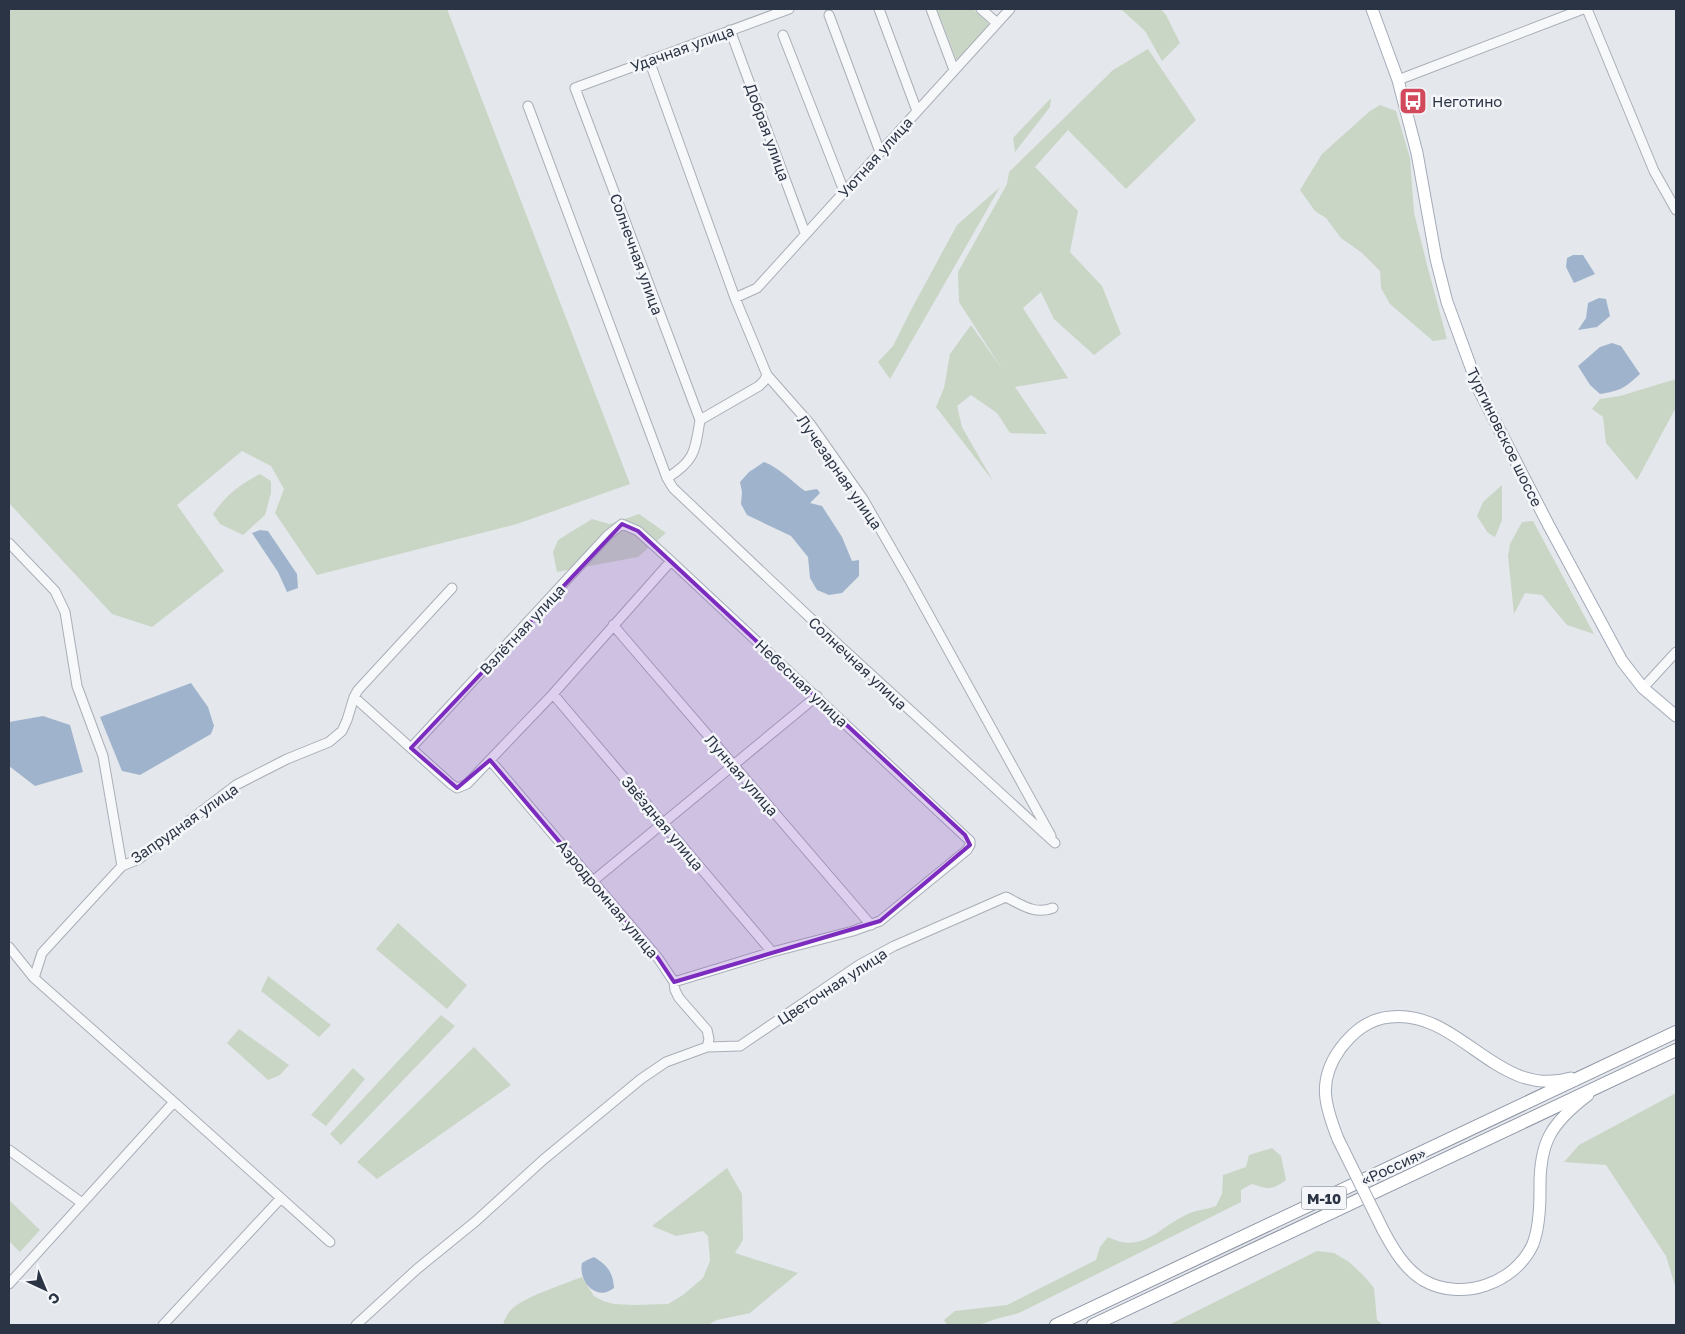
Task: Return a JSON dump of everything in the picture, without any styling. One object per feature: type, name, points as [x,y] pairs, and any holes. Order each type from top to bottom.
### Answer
[{"type":"highway","name":"«Россия»","points":[[1056,1325],[1676,1032]]},
{"type":"highway","name":"«Россия»","points":[[1093,1325],[1676,1050]]},
{"type":"main road","name":"Тургиновское шоссе","points":[[1372,9],[1398,80],[1417,153],[1441,281],[1453,322],[1471,371],[1497,427],[1622,661],[1643,688],[1676,716]]},
{"type":"main road","points":[[1592,1072],[1559,1082],[1525,1078],[1501,1068],[1436,1024],[1413,1017],[1387,1017],[1368,1023],[1346,1041],[1330,1064],[1325,1087],[1325,1098],[1327,1110],[1338,1139],[1392,1247],[1406,1265],[1422,1279],[1433,1285],[1462,1290],[1488,1284],[1506,1275],[1520,1263],[1536,1235],[1540,1205],[1540,1162],[1552,1130],[1570,1109],[1600,1086]]},
{"type":"street","name":"Удачная улица","points":[[575,88],[790,9]]},
{"type":"street","points":[[879,9],[917,111]]},
{"type":"street","points":[[931,9],[954,70]]},
{"type":"street","points":[[981,9],[997,24]]},
{"type":"street","name":"Уютная улица","points":[[735,298],[757,288],[1010,9]]},
{"type":"street","points":[[1398,80],[1582,9]]},
{"type":"street","points":[[1587,9],[1654,171],[1676,210]]},
{"type":"street","points":[[829,15],[880,152]]},
{"type":"street","name":"Добрая улица","points":[[730,30],[805,234]]},
{"type":"street","points":[[783,35],[844,191]]},
{"type":"street","name":"Лучезарная улица","points":[[649,60],[735,298],[766,376],[811,426],[862,499],[909,579],[1055,843]]},
{"type":"street","name":"Солнечная улица","points":[[575,88],[700,420]]},
{"type":"street","name":"Солнечная улица","points":[[528,106],[667,478],[673,488],[1055,843]]},
{"type":"street","points":[[667,478],[691,458],[696,444],[700,420],[760,386],[766,376]]},
{"type":"street","name":"Взлётная улица","points":[[411,748],[614,529],[622,524],[638,532]]},
{"type":"street","name":"Небесная улица","points":[[638,532],[672,561],[970,841],[967,850],[880,921],[871,925]]},
{"type":"street","points":[[9,543],[55,591],[65,612],[77,686],[103,756],[122,866]]},
{"type":"street","points":[[452,588],[358,690],[354,697],[457,788],[467,784],[553,694],[672,561]]},
{"type":"street","name":"Лунная улица","points":[[614,625],[871,925]]},
{"type":"street","points":[[1643,688],[1676,652]]},
{"type":"street","name":"Звёздная улица","points":[[553,694],[772,952]]},
{"type":"street","points":[[593,881],[816,696]]},
{"type":"street","name":"Запрудная улица","points":[[34,978],[42,953],[122,866],[139,858],[236,785],[287,759],[329,742],[342,731],[354,697]]},
{"type":"street","name":"Аэродромная улица","points":[[490,760],[658,958],[674,982],[679,998],[707,1030],[709,1039],[707,1047]]},
{"type":"street","name":"Цветочная улица","points":[[356,1325],[417,1269],[476,1220],[543,1160],[641,1079],[666,1062],[707,1047],[740,1046],[859,965],[894,946],[1006,897],[1029,909],[1043,912],[1053,908]]},
{"type":"street","points":[[674,982],[772,952],[871,925]]},
{"type":"street","points":[[9,947],[34,978],[330,1242]]},
{"type":"street","points":[[9,1284],[174,1102]]},
{"type":"street","points":[[9,1150],[82,1203]]},
{"type":"street","points":[[163,1325],[281,1198]]},
{"type":"highlighted area","points":[[622,524],[638,531],[965,835],[970,845],[880,921],[674,982],[658,958],[490,760],[457,788],[411,748]]},
{"type":"green space","points":[[9,9],[447,9],[630,484],[517,524],[317,575],[275,513],[284,489],[271,466],[242,451],[177,505],[224,571],[152,627],[112,614],[9,503]]},
{"type":"green space","points":[[937,9],[973,9],[988,23],[989,30],[961,59],[956,59]]},
{"type":"green space","points":[[1121,9],[1161,9],[1180,43],[1162,61],[1145,31]]},
{"type":"green space","points":[[1148,49],[1196,120],[1126,189],[1068,130],[1035,167],[1078,211],[1070,252],[1102,286],[1121,334],[1094,355],[1054,319],[1041,292],[1023,308],[1068,378],[1015,387],[1047,434],[1010,433],[997,413],[971,395],[957,406],[962,427],[993,481],[936,407],[944,388],[950,354],[971,325],[1002,369],[959,302],[958,272],[1007,184],[1009,172],[1113,70]]},
{"type":"green space","points":[[1051,98],[1050,107],[1015,152],[1013,138]]},
{"type":"green space","points":[[1380,105],[1396,111],[1410,158],[1414,213],[1447,339],[1433,341],[1390,304],[1381,288],[1380,271],[1362,253],[1341,238],[1326,218],[1315,211],[1300,190],[1322,154],[1370,111]]},
{"type":"green space","points":[[1000,187],[890,379],[878,362],[893,346],[957,225]]},
{"type":"green space","points":[[1676,379],[1676,410],[1637,480],[1606,443],[1603,417],[1592,409],[1600,399],[1620,396]]},
{"type":"green space","points":[[260,474],[271,481],[271,493],[265,515],[243,535],[220,524],[213,514],[218,507],[234,491]]},
{"type":"green space","points":[[1502,485],[1502,520],[1495,537],[1488,533],[1477,516],[1483,502]]},
{"type":"green space","points":[[639,514],[666,533],[638,557],[557,572],[553,552],[558,540],[592,519],[610,524]]},
{"type":"green space","points":[[1533,521],[1594,634],[1567,625],[1542,595],[1525,593],[1514,614],[1508,556],[1510,544],[1522,522]]},
{"type":"green space","points":[[398,923],[467,985],[447,1009],[376,949]]},
{"type":"green space","points":[[268,976],[331,1025],[319,1037],[261,991]]},
{"type":"green space","points":[[441,1015],[455,1026],[341,1145],[330,1134]]},
{"type":"green space","points":[[239,1029],[289,1065],[280,1075],[268,1080],[227,1043]]},
{"type":"green space","points":[[474,1047],[511,1085],[377,1179],[357,1162]]},
{"type":"green space","points":[[353,1068],[365,1079],[326,1126],[311,1115]]},
{"type":"green space","points":[[1676,1093],[1676,1289],[1666,1256],[1606,1165],[1564,1162],[1579,1145]]},
{"type":"green space","points":[[1272,1148],[1281,1156],[1286,1180],[1277,1186],[1266,1188],[1252,1184],[1241,1190],[1241,1202],[1019,1313],[979,1325],[947,1325],[944,1320],[955,1311],[1007,1305],[1096,1260],[1100,1247],[1108,1237],[1121,1242],[1132,1243],[1142,1241],[1190,1213],[1216,1206],[1222,1194],[1223,1175],[1246,1167],[1249,1155]]},
{"type":"green space","points":[[727,1168],[742,1194],[743,1240],[735,1253],[798,1273],[750,1313],[717,1320],[708,1325],[503,1325],[509,1312],[520,1303],[582,1277],[594,1296],[614,1304],[668,1304],[683,1295],[703,1278],[710,1261],[708,1236],[703,1231],[676,1236],[652,1226]]},
{"type":"green space","points":[[9,1200],[40,1230],[20,1252],[9,1241]]},
{"type":"green space","points":[[1317,1251],[1334,1253],[1349,1262],[1363,1275],[1374,1288],[1377,1320],[1383,1325],[1169,1325]]},
{"type":"water","points":[[1573,255],[1583,255],[1595,274],[1574,283],[1566,267],[1567,258]]},
{"type":"water","points":[[1599,298],[1606,299],[1610,316],[1597,327],[1578,330],[1586,318],[1588,303]]},
{"type":"water","points":[[1612,343],[1621,346],[1640,374],[1622,388],[1600,394],[1590,385],[1578,366],[1600,347]]},
{"type":"water","points":[[764,462],[780,471],[805,491],[817,489],[820,493],[810,503],[822,506],[842,537],[852,561],[859,560],[859,576],[842,593],[829,595],[817,590],[810,578],[808,557],[791,536],[747,515],[741,504],[742,492],[740,482],[749,472]]},
{"type":"water","points":[[260,530],[268,531],[297,574],[298,588],[287,592],[278,572],[252,533]]},
{"type":"water","points":[[191,683],[208,707],[214,726],[211,734],[140,775],[122,771],[100,717]]},
{"type":"water","points":[[43,716],[70,725],[83,772],[35,786],[9,766],[9,722]]},
{"type":"water","points":[[594,1257],[606,1266],[611,1273],[614,1288],[608,1292],[601,1293],[590,1288],[583,1277],[582,1263]]},
{"type":"place","name":"Неготино","points":[[1413,101]]}]
